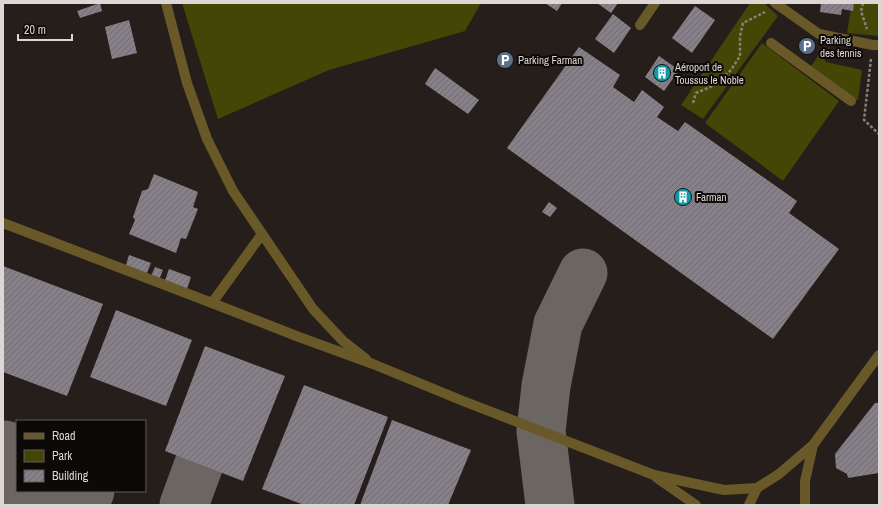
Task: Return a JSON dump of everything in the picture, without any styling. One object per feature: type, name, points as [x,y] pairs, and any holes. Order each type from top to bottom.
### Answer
[{"type":"street","points":[[166,3],[187,83],[206,139],[233,191],[313,308],[343,341],[373,364]]},
{"type":"street","points":[[640,25],[655,3]]},
{"type":"street","points":[[776,4],[820,34],[876,45]]},
{"type":"street","points":[[770,43],[851,101]]},
{"type":"street","points":[[3,223],[373,364],[463,401],[654,475],[724,490],[757,488],[779,474],[813,446],[879,355]]},
{"type":"street","points":[[212,303],[262,234]]},
{"type":"street","points":[[805,505],[805,481],[813,446]]},
{"type":"street","points":[[654,475],[696,505]]},
{"type":"street","points":[[749,505],[757,488]]},
{"type":"path","points":[[864,3],[861,11],[876,45],[864,120],[879,134]]},
{"type":"path","points":[[693,103],[696,93],[715,85],[731,70],[740,56],[740,36],[743,23],[764,13],[776,4]]},
{"type":"green space","points":[[182,3],[481,3],[465,31],[329,70],[218,119]]},
{"type":"green space","points":[[750,3],[764,3],[778,16],[703,119],[681,105]]},
{"type":"green space","points":[[852,3],[879,3],[879,36],[847,33]]},
{"type":"green space","points":[[762,43],[839,101],[783,181],[705,123]]},
{"type":"green space","points":[[821,52],[826,62],[862,70],[858,100],[852,99],[809,69]]},
{"type":"building","points":[[100,3],[102,11],[80,18],[77,11]]},
{"type":"building","points":[[545,3],[562,3],[557,11]]},
{"type":"building","points":[[597,3],[618,3],[611,13]]},
{"type":"building","points":[[821,3],[854,3],[853,11],[842,9],[841,15],[820,12]]},
{"type":"building","points":[[695,6],[715,20],[692,53],[672,38]]},
{"type":"building","points":[[613,14],[631,28],[614,53],[595,39]]},
{"type":"building","points":[[129,20],[137,53],[112,59],[105,27]]},
{"type":"building","name":"Farman","points":[[579,47],[620,75],[613,87],[634,102],[642,90],[664,107],[657,117],[678,131],[685,122],[797,201],[789,213],[839,249],[773,339],[507,148]]},
{"type":"building","name":"Aéroport de Toussus le Noble","points":[[659,56],[679,70],[664,91],[645,77]]},
{"type":"building","points":[[435,68],[479,100],[468,114],[425,84]]},
{"type":"building","points":[[154,174],[198,192],[193,207],[198,209],[186,239],[181,238],[176,253],[129,234],[135,220],[133,217],[142,191],[148,189]]},
{"type":"building","points":[[549,202],[557,208],[550,217],[542,212]]},
{"type":"building","points":[[129,255],[151,263],[146,275],[125,268]]},
{"type":"building","points":[[3,266],[103,304],[67,396],[3,372]]},
{"type":"building","points":[[155,267],[163,270],[159,280],[151,276]]},
{"type":"building","points":[[169,269],[191,277],[186,292],[164,283]]},
{"type":"building","points":[[116,310],[192,340],[166,406],[90,377]]},
{"type":"building","points":[[205,346],[285,376],[243,481],[165,451]]},
{"type":"building","points":[[304,385],[388,417],[354,505],[304,505],[262,489]]},
{"type":"building","points":[[875,403],[879,403],[879,473],[848,478],[847,474],[836,468],[835,454]]},
{"type":"building","points":[[392,420],[471,450],[448,505],[360,505]]},
{"type":"taxiway","points":[[550,505],[541,431],[546,386],[558,324],[583,273]]},
{"type":"taxiway","points":[[3,450],[5,445]]},
{"type":"taxiway","points":[[184,505],[199,464]]},
{"type":"taxiway","points":[[3,487],[16,492]]},
{"type":"taxiway","points":[[16,492],[51,505]]},
{"type":"taxiway","points":[[84,505],[90,492]]},
{"type":"place","name":"Parking des tennis","points":[[807,46]]},
{"type":"place","name":"Parking Farman","points":[[505,60]]},
{"type":"place","name":"Aéroport de Toussus le Noble","points":[[662,73]]},
{"type":"place","name":"Farman","points":[[683,197]]}]
